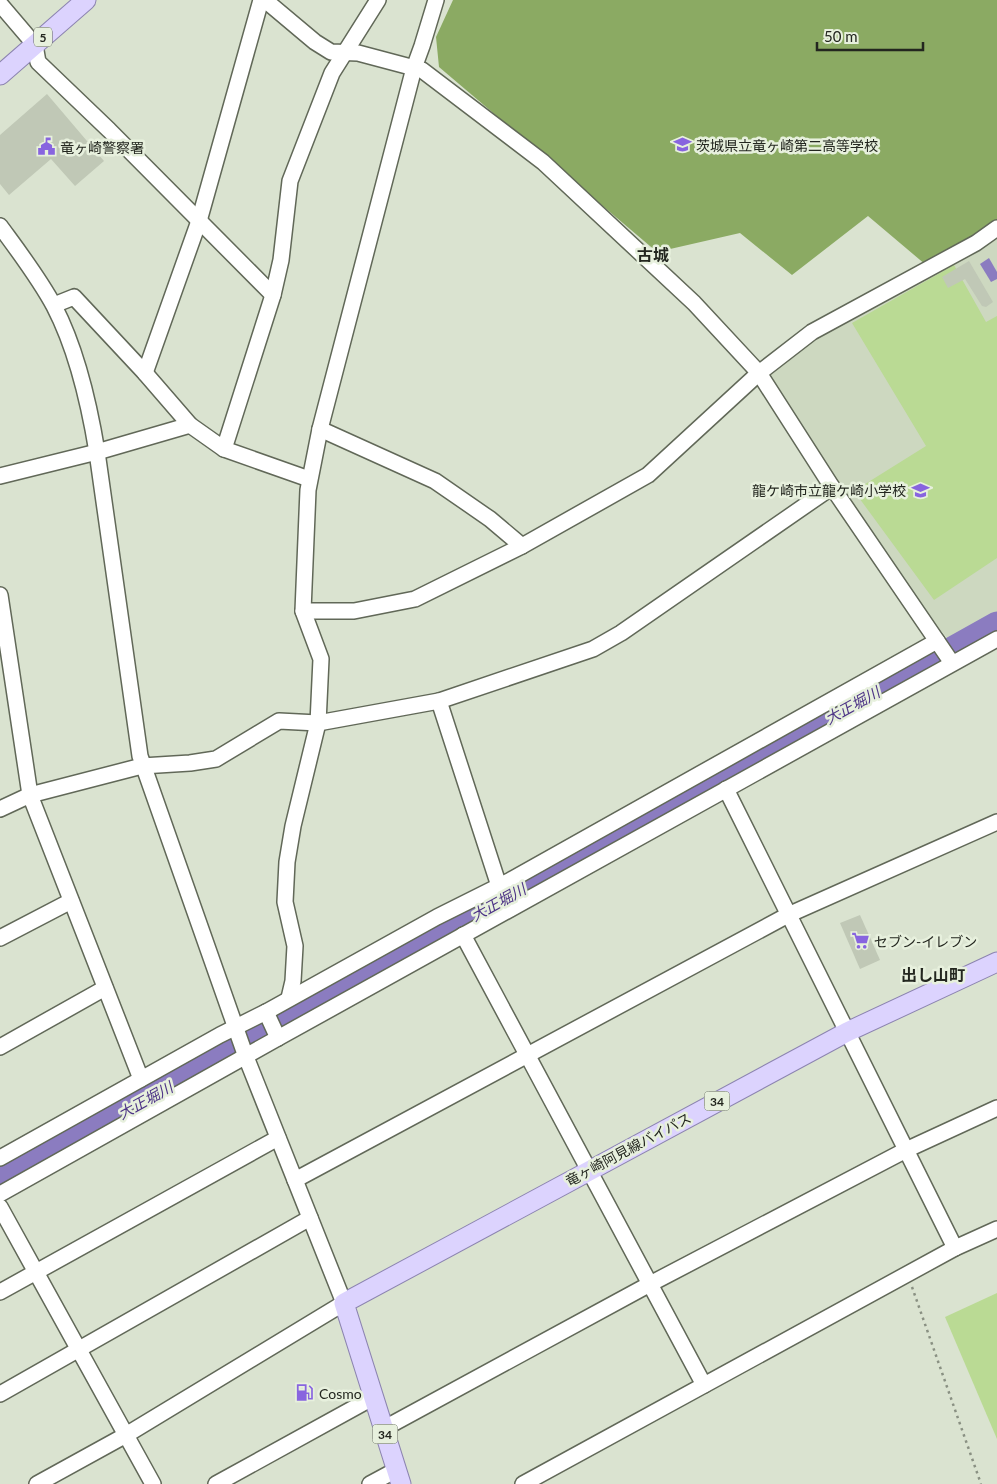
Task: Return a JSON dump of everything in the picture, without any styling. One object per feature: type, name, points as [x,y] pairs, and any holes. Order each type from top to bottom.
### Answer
[{"type":"main road","name":"5","points":[[0,75],[86,0]]},
{"type":"main road","name":"竜ヶ崎阿見線バイパス","points":[[344,1303],[847,1032],[997,962]]},
{"type":"main road","name":"34","points":[[344,1303],[398,1477]]},
{"type":"street","points":[[145,373],[199,221],[261,0]]},
{"type":"street","points":[[265,0],[315,42],[331,52],[358,53],[422,70],[542,162],[694,303],[759,373],[832,487],[952,663]]},
{"type":"street","points":[[224,449],[274,295],[281,260],[290,181],[332,73],[378,0]]},
{"type":"street","points":[[290,998],[293,981],[294,946],[285,902],[287,862],[293,826],[318,723],[321,659],[303,611],[309,479],[320,429],[414,68],[436,0]]},
{"type":"street","points":[[0,4],[35,45],[38,62],[274,295]]},
{"type":"street","points":[[0,226],[54,305],[71,346],[91,417],[97,452],[140,756],[246,1057],[344,1303],[126,1435],[37,1484]]},
{"type":"street","points":[[303,611],[354,611],[416,599],[522,546],[648,475],[759,373],[812,332],[976,243],[997,228]]},
{"type":"street","points":[[54,305],[74,297],[190,424],[224,449],[309,479]]},
{"type":"street","points":[[0,476],[97,452],[190,424]]},
{"type":"street","points":[[320,429],[435,481],[490,519],[522,546]]},
{"type":"street","points":[[0,809],[30,795],[144,765],[190,764],[216,759],[279,721],[318,723],[439,702],[593,649],[621,633],[832,487]]},
{"type":"street","points":[[0,595],[30,795],[141,1079]]},
{"type":"street","points":[[0,1194],[463,935],[509,907],[997,639]]},
{"type":"street","points":[[0,1158],[236,1027],[267,1014],[290,998],[437,917],[500,888],[937,641]]},
{"type":"street","points":[[439,702],[500,888],[509,907]]},
{"type":"street","points":[[726,789],[955,1248]]},
{"type":"street","points":[[295,1180],[788,915],[997,822]]},
{"type":"street","points":[[0,938],[71,901]]},
{"type":"street","points":[[463,935],[704,1385]]},
{"type":"street","points":[[0,1047],[105,988]]},
{"type":"street","points":[[267,1014],[278,1038]]},
{"type":"street","points":[[383,1429],[650,1284],[906,1150],[997,1108]]},
{"type":"street","points":[[0,1292],[278,1138]]},
{"type":"street","points":[[0,1207],[153,1484]]},
{"type":"street","points":[[0,1394],[310,1218]]},
{"type":"street","points":[[523,1484],[955,1248],[997,1229]]},
{"type":"street","points":[[216,1484],[374,1398]]},
{"type":"street","points":[[370,1484],[398,1477]]},
{"type":"path","points":[[907,1274],[980,1484]]},
{"type":"shaded area","name":"龍ケ崎市立龍ケ崎小学校","points":[[997,239],[997,613],[948,639],[916,601],[768,378],[769,373],[817,337]]},
{"type":"shaded area","points":[[989,258],[997,272],[997,279],[991,282],[980,264]]},
{"type":"green space","name":"茨城県立竜ヶ崎第二高等学校","points":[[453,0],[997,0],[997,223],[926,265],[868,216],[792,275],[740,233],[657,252],[439,67],[436,37]]},
{"type":"green space","points":[[954,265],[986,322],[997,316],[997,558],[934,600],[854,491],[926,446],[852,323]]},
{"type":"green space","points":[[997,1293],[997,1439],[945,1317]]},
{"type":"building","name":"竜ヶ崎警察署","points":[[47,94],[104,161],[75,186],[51,159],[9,195],[0,184],[0,135]]},
{"type":"building","points":[[969,261],[993,302],[986,307],[982,306],[965,279],[948,288],[942,277]]},
{"type":"building","name":"セブン-イレブン","points":[[860,915],[880,960],[860,969],[840,923]]},
{"type":"waterway","name":"大正堀川","points":[[0,1181],[997,624]]},
{"type":"place","name":"茨城県立竜ヶ崎第二高等学校","points":[[682,145]]},
{"type":"place","name":"竜ヶ崎警察署","points":[[46,147]]},
{"type":"place","name":"龍ケ崎市立龍ケ崎小学校","points":[[920,490]]},
{"type":"place","name":"セブン-イレブン","points":[[860,941]]},
{"type":"place","name":"Cosmo","points":[[305,1393]]},
{"type":"district","name":"古城","points":[[653,254]]},
{"type":"district","name":"出し山町","points":[[933,974]]}]
